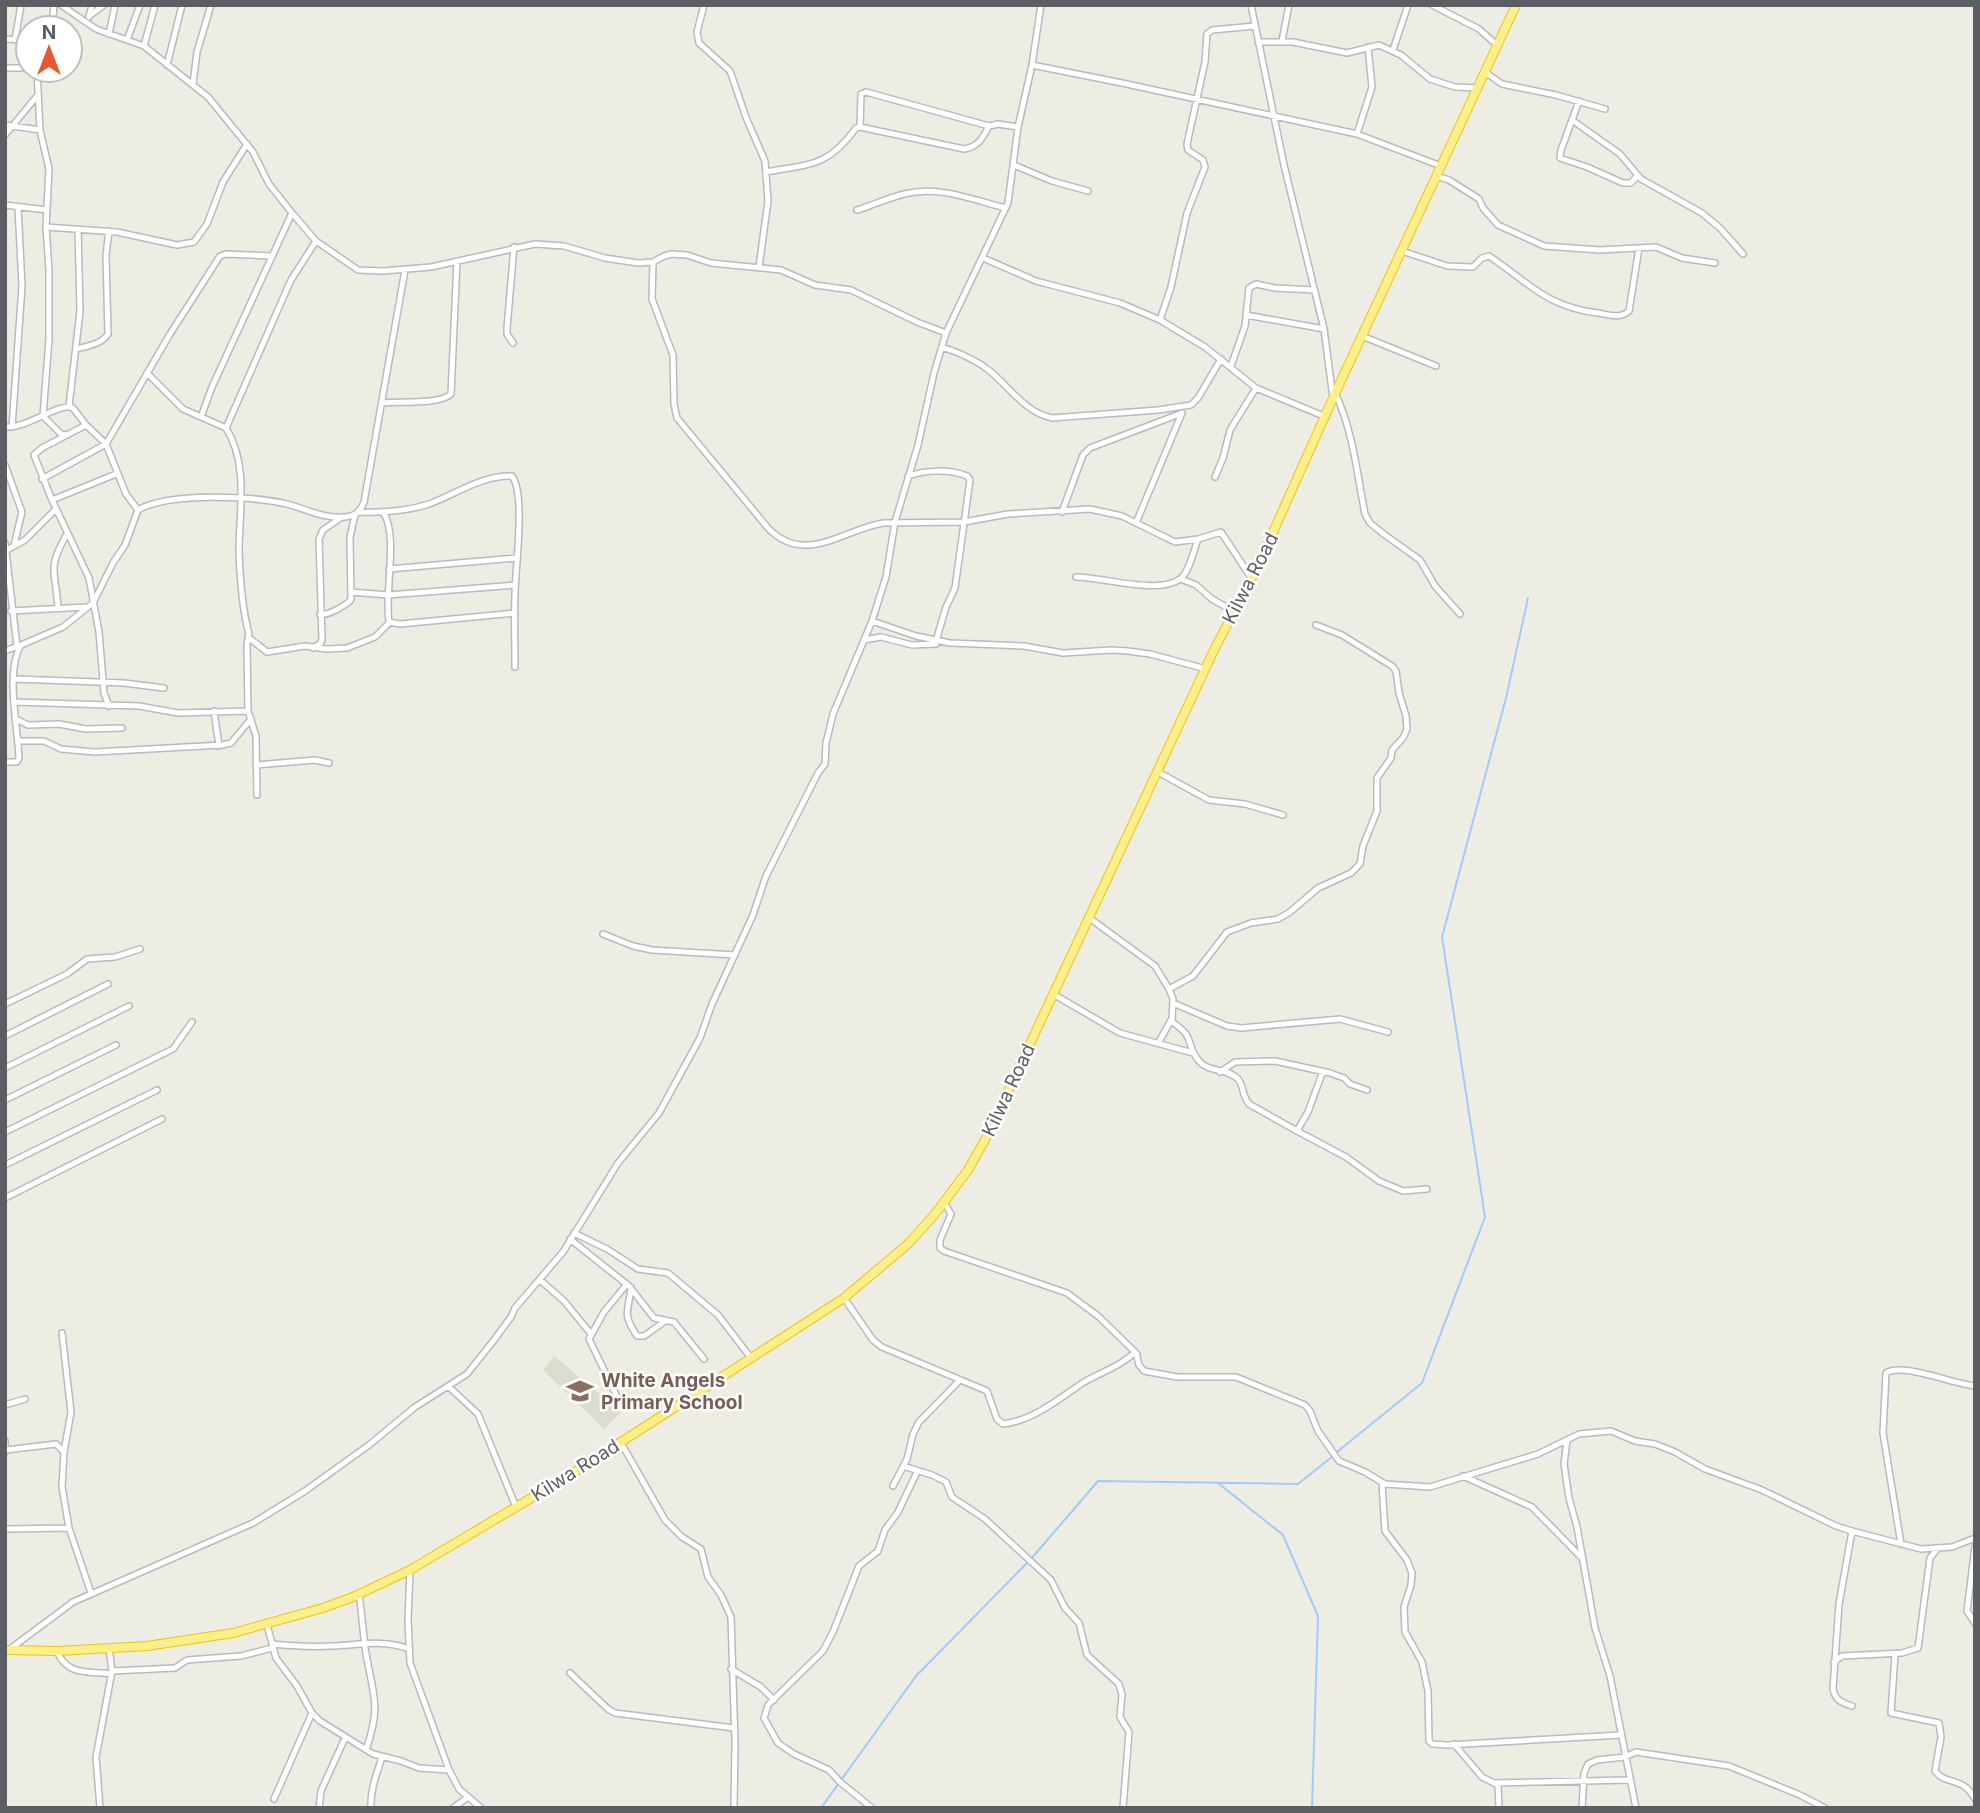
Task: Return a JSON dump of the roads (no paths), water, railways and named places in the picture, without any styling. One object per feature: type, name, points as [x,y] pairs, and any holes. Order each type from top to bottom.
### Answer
[{"type":"highway","name":"Kilwa Road","points":[[7,1651],[57,1651],[182,1642],[267,1625],[359,1594],[410,1570],[516,1507],[751,1358],[844,1298],[908,1244],[968,1170],[986,1138],[1233,611],[1252,579],[1334,395],[1516,5]]},
{"type":"street","points":[[61,5],[87,24],[145,46],[218,106],[257,158],[269,184],[292,213],[316,240],[346,263],[362,271],[405,270],[514,247],[546,244],[622,261],[653,262],[673,254],[687,255],[711,263],[781,270],[815,285],[852,290],[946,333]]},
{"type":"street","points":[[87,24],[92,5]]},
{"type":"street","points":[[89,16],[104,5]]},
{"type":"street","points":[[109,34],[115,5]]},
{"type":"street","points":[[127,40],[140,5]]},
{"type":"street","points":[[145,46],[155,5]]},
{"type":"street","points":[[167,65],[182,5]]},
{"type":"street","points":[[193,84],[197,52],[211,5]]},
{"type":"street","points":[[704,5],[697,37],[699,43],[730,71],[747,120],[761,148],[768,201],[759,267]]},
{"type":"street","points":[[7,1651],[62,1608],[268,1515],[321,1480],[415,1407],[472,1368],[514,1308],[540,1280],[570,1239],[618,1163],[659,1113],[700,1038],[712,1004],[753,915],[766,876],[824,766],[833,715],[872,621],[886,577],[895,522],[946,333],[1006,208],[1041,5]]},
{"type":"street","points":[[1251,5],[1274,117],[1324,329],[1334,395],[1342,407],[1352,445],[1365,514],[1370,523],[1420,559],[1435,586],[1460,614]]},
{"type":"street","points":[[1282,41],[1289,5]]},
{"type":"street","points":[[1393,50],[1408,5]]},
{"type":"street","points":[[1432,5],[1479,29],[1498,46]]},
{"type":"street","points":[[1160,320],[1171,287],[1187,213],[1205,167],[1203,160],[1188,150],[1187,144],[1209,31],[1255,26]]},
{"type":"street","points":[[1258,42],[1282,41],[1347,53],[1379,45],[1393,50],[1430,79],[1455,87],[1477,88]]},
{"type":"street","points":[[1357,134],[1373,87],[1368,47]]},
{"type":"street","points":[[1032,65],[1357,134],[1441,166]]},
{"type":"street","points":[[1485,72],[1502,84],[1605,108]]},
{"type":"street","points":[[37,84],[40,130],[49,169],[46,227],[49,339],[43,416]]},
{"type":"street","points":[[860,127],[860,99],[861,94],[866,92],[989,126],[998,124],[1018,127]]},
{"type":"street","points":[[5,135],[37,96]]},
{"type":"street","points":[[1579,101],[1560,149],[1560,159],[1579,163],[1623,183],[1631,183],[1637,176]]},
{"type":"street","points":[[1572,120],[1620,154],[1637,176],[1702,214],[1720,228],[1743,254]]},
{"type":"street","points":[[5,125],[40,130]]},
{"type":"street","points":[[766,172],[824,160],[840,149],[856,128],[860,127],[964,149],[973,148],[979,143],[989,126]]},
{"type":"street","points":[[46,227],[109,231],[177,245],[194,242],[207,224],[223,182],[247,144]]},
{"type":"street","points":[[1014,164],[1052,181],[1088,191]]},
{"type":"street","points":[[1436,176],[1449,180],[1479,199],[1498,225],[1544,246],[1600,250],[1656,247],[1682,258],[1716,263]]},
{"type":"street","points":[[857,210],[919,191],[936,191],[1006,208]]},
{"type":"street","points":[[5,205],[47,210]]},
{"type":"street","points":[[18,207],[22,286],[9,427],[30,424],[69,406]]},
{"type":"street","points":[[201,417],[212,387],[292,213]]},
{"type":"street","points":[[78,229],[80,311],[69,406],[106,444],[125,494],[138,510]]},
{"type":"street","points":[[76,349],[93,345],[108,334],[106,255],[109,231]]},
{"type":"street","points":[[257,796],[256,736],[248,711],[248,637],[239,555],[241,497],[237,457],[226,428],[290,280],[316,240]]},
{"type":"street","points":[[513,343],[507,334],[507,328],[514,247]]},
{"type":"street","points":[[1402,250],[1447,266],[1473,267],[1482,258],[1489,256],[1514,272],[1536,292],[1560,306],[1620,316],[1629,311],[1639,248]]},
{"type":"street","points":[[42,479],[106,444],[220,256],[272,256]]},
{"type":"street","points":[[983,258],[1036,281],[1120,303],[1160,320],[1231,366],[1256,388],[1326,416]]},
{"type":"street","points":[[382,403],[435,401],[446,399],[451,394],[457,261]]},
{"type":"street","points":[[653,262],[652,299],[673,355],[674,404],[677,418],[768,528],[784,541],[799,546],[839,539],[871,525],[895,522],[964,522],[1008,514],[1101,510],[1175,542],[1198,539],[1218,532],[1224,534],[1252,579]]},
{"type":"street","points":[[320,615],[330,614],[338,606],[349,602],[350,537],[364,502],[405,270]]},
{"type":"street","points":[[1231,366],[1242,338],[1250,288],[1256,284],[1314,290]]},
{"type":"street","points":[[1246,315],[1324,329]]},
{"type":"street","points":[[1362,336],[1436,366]]},
{"type":"street","points":[[942,347],[979,363],[1017,398],[1043,416],[1066,418],[1191,405]]},
{"type":"street","points":[[1062,512],[1083,455],[1090,448],[1182,413],[1198,398],[1221,359]]},
{"type":"street","points":[[147,373],[183,409],[226,428]]},
{"type":"street","points":[[1215,477],[1230,430],[1256,388]]},
{"type":"street","points":[[1136,523],[1182,413]]},
{"type":"street","points":[[43,416],[61,433],[67,435]]},
{"type":"street","points":[[86,425],[34,455],[51,500],[89,578],[90,605],[99,632],[103,683],[109,706]]},
{"type":"street","points":[[5,465],[22,512],[15,545]]},
{"type":"street","points":[[908,477],[925,472],[951,472],[967,476],[971,480],[955,588],[936,641]]},
{"type":"street","points":[[51,500],[116,474]]},
{"type":"street","points":[[5,651],[63,627],[90,605],[125,545],[138,510],[145,506],[174,500],[241,497],[342,517],[428,504],[488,480],[512,476],[517,486],[519,502],[515,667]]},
{"type":"street","points":[[5,551],[40,528],[56,509]]},
{"type":"street","points":[[248,637],[267,652],[301,647],[347,648],[374,637],[389,622],[389,523],[383,512]]},
{"type":"street","points":[[313,648],[322,642],[319,539],[323,530],[342,517]]},
{"type":"street","points":[[58,608],[52,565],[67,534]]},
{"type":"street","points":[[1181,579],[1198,539]]},
{"type":"street","points":[[5,543],[11,611],[19,646],[15,679],[18,761],[5,762]]},
{"type":"street","points":[[389,569],[517,558]]},
{"type":"street","points":[[1076,577],[1148,586],[1181,579],[1196,585],[1212,599],[1233,611]]},
{"type":"street","points":[[351,592],[388,596],[515,584]]},
{"type":"street","points":[[11,611],[33,612],[90,605]]},
{"type":"street","points":[[389,622],[400,624],[515,613]]},
{"type":"street","points":[[872,621],[936,641],[967,645]]},
{"type":"street","points":[[1169,989],[1193,976],[1230,931],[1251,923],[1278,919],[1318,888],[1351,873],[1360,863],[1363,846],[1377,811],[1377,777],[1390,760],[1392,750],[1406,734],[1407,721],[1396,671],[1392,666],[1342,635],[1316,625]]},
{"type":"street","points":[[864,640],[881,637],[912,645],[1024,646],[1063,653],[1128,651],[1206,669]]},
{"type":"street","points":[[15,679],[124,683],[164,688]]},
{"type":"street","points":[[15,702],[151,707],[178,713],[248,711]]},
{"type":"street","points":[[214,711],[219,746]]},
{"type":"street","points":[[16,719],[27,726],[59,724],[86,729],[122,728]]},
{"type":"street","points":[[18,740],[44,741],[61,749],[95,752],[219,746],[231,743],[251,719]]},
{"type":"street","points":[[256,765],[315,760],[329,763]]},
{"type":"street","points":[[1158,772],[1209,800],[1245,804],[1283,815]]},
{"type":"street","points":[[1088,917],[1155,966],[1169,989],[1173,1003],[1171,1020],[1158,1042]]},
{"type":"street","points":[[603,934],[652,950],[735,955]]},
{"type":"street","points":[[5,1004],[67,974],[87,959],[115,957],[140,949]]},
{"type":"street","points":[[5,1036],[108,985]]},
{"type":"street","points":[[1053,994],[1120,1033],[1193,1053]]},
{"type":"street","points":[[1173,1003],[1227,1026],[1241,1028],[1340,1019],[1388,1032]]},
{"type":"street","points":[[5,1068],[129,1006]]},
{"type":"street","points":[[1171,1020],[1187,1032],[1193,1053],[1204,1066],[1238,1080],[1249,1104],[1346,1157],[1386,1185],[1403,1191],[1426,1189]]},
{"type":"street","points":[[5,1132],[173,1049],[192,1022]]},
{"type":"street","points":[[5,1100],[116,1045]]},
{"type":"street","points":[[1220,1072],[1235,1062],[1272,1061],[1341,1076],[1350,1084],[1367,1090]]},
{"type":"street","points":[[1297,1131],[1308,1112],[1323,1072]]},
{"type":"street","points":[[5,1166],[157,1090]]},
{"type":"street","points":[[5,1198],[163,1119]]},
{"type":"street","points":[[944,1202],[951,1216],[940,1240],[942,1249],[1067,1293],[1098,1317],[1138,1355],[1139,1365],[1144,1371],[1177,1377],[1236,1377],[1305,1405],[1318,1431],[1339,1461],[1382,1483],[1424,1488],[1511,1464],[1584,1433],[1611,1431],[1675,1452],[1705,1469],[1762,1490],[1852,1531],[1921,1549],[1952,1547],[1975,1538]]},
{"type":"street","points":[[574,1233],[607,1249],[638,1269],[668,1273],[718,1315],[751,1358]]},
{"type":"street","points":[[570,1239],[629,1286],[654,1318],[674,1322],[704,1359]]},
{"type":"street","points":[[540,1280],[564,1301],[591,1334]]},
{"type":"street","points":[[629,1286],[626,1314],[637,1336],[644,1336],[665,1320]]},
{"type":"street","points":[[621,1405],[590,1344],[591,1334],[629,1286]]},
{"type":"street","points":[[844,1298],[873,1340],[883,1347],[987,1391],[997,1419],[1003,1424],[1050,1405],[1133,1354],[1138,1355]]},
{"type":"street","points":[[62,1333],[71,1412],[64,1451],[62,1487],[69,1528],[91,1593]]},
{"type":"street","points":[[1901,1544],[1883,1433],[1885,1373],[1890,1370],[1903,1370],[1975,1386]]},
{"type":"street","points":[[893,1486],[919,1422],[960,1380]]},
{"type":"street","points":[[448,1386],[478,1415],[516,1507]]},
{"type":"street","points":[[5,1405],[24,1399]]},
{"type":"street","points":[[1567,1440],[1564,1464],[1595,1628],[1610,1675],[1636,1808]]},
{"type":"street","points":[[5,1441],[5,1451],[56,1444],[64,1451]]},
{"type":"street","points":[[620,1441],[668,1524],[702,1551],[708,1577],[721,1595],[731,1617],[734,1808]]},
{"type":"street","points":[[903,1466],[946,1482],[952,1497],[985,1518],[1046,1574],[1065,1608],[1079,1623],[1087,1655],[1119,1684],[1122,1695],[1120,1717],[1129,1732],[1123,1808]]},
{"type":"street","points":[[872,1808],[840,1782],[830,1770],[794,1754],[778,1743],[763,1717],[765,1709],[823,1651],[859,1566],[878,1551],[885,1530],[898,1512],[916,1472]]},
{"type":"street","points":[[1463,1476],[1532,1507],[1563,1536],[1583,1560]]},
{"type":"street","points":[[1382,1483],[1385,1531],[1409,1564],[1412,1573],[1404,1607],[1405,1632],[1422,1662],[1428,1691],[1429,1741],[1439,1745],[1620,1735]]},
{"type":"street","points":[[5,1529],[69,1528]]},
{"type":"street","points":[[1852,1531],[1839,1604],[1834,1694],[1842,1702],[1853,1706]]},
{"type":"street","points":[[1975,1547],[1968,1615],[1975,1623]]},
{"type":"street","points":[[1834,1662],[1842,1656],[1913,1651],[1920,1645],[1930,1558],[1938,1548]]},
{"type":"street","points":[[410,1570],[410,1663],[449,1770],[459,1789],[481,1808]]},
{"type":"street","points":[[359,1594],[376,1698],[375,1723],[366,1750]]},
{"type":"street","points":[[267,1625],[272,1646],[312,1713],[320,1721],[345,1738],[382,1757],[419,1769],[449,1770]]},
{"type":"street","points":[[57,1651],[62,1664],[68,1668],[111,1673],[176,1668],[189,1660],[241,1656],[272,1646],[365,1643],[398,1645],[409,1649]]},
{"type":"street","points":[[100,1808],[96,1758],[111,1673],[109,1648]]},
{"type":"street","points":[[1895,1654],[1891,1713],[1940,1723],[1941,1737],[1935,1770],[1939,1776],[1966,1785],[1975,1799]]},
{"type":"street","points":[[731,1669],[761,1687],[774,1700]]},
{"type":"street","points":[[570,1673],[615,1713],[734,1728]]},
{"type":"street","points":[[274,1799],[312,1713]]},
{"type":"street","points":[[319,1808],[321,1791],[345,1738]]},
{"type":"street","points":[[1454,1744],[1482,1777],[1498,1785],[1499,1808]]},
{"type":"street","points":[[1582,1808],[1583,1781],[1591,1761],[1625,1757],[1632,1752],[1728,1766],[1811,1805],[1825,1808]]},
{"type":"street","points":[[371,1808],[374,1780],[382,1757]]},
{"type":"street","points":[[1494,1783],[1630,1780]]},
{"type":"street","points":[[453,1808],[468,1797]]},
{"type":"waterway","points":[[1337,1452],[1422,1383],[1485,1217],[1442,937],[1506,698],[1528,598]]},
{"type":"waterway","points":[[1031,1559],[1098,1481],[1298,1484],[1333,1456]]},
{"type":"waterway","points":[[1218,1483],[1283,1535],[1318,1616],[1312,1808]]},
{"type":"waterway","points":[[821,1808],[916,1676],[1027,1563]]},
{"type":"place","name":"White Angels Primary School","points":[[580,1391]]}]
